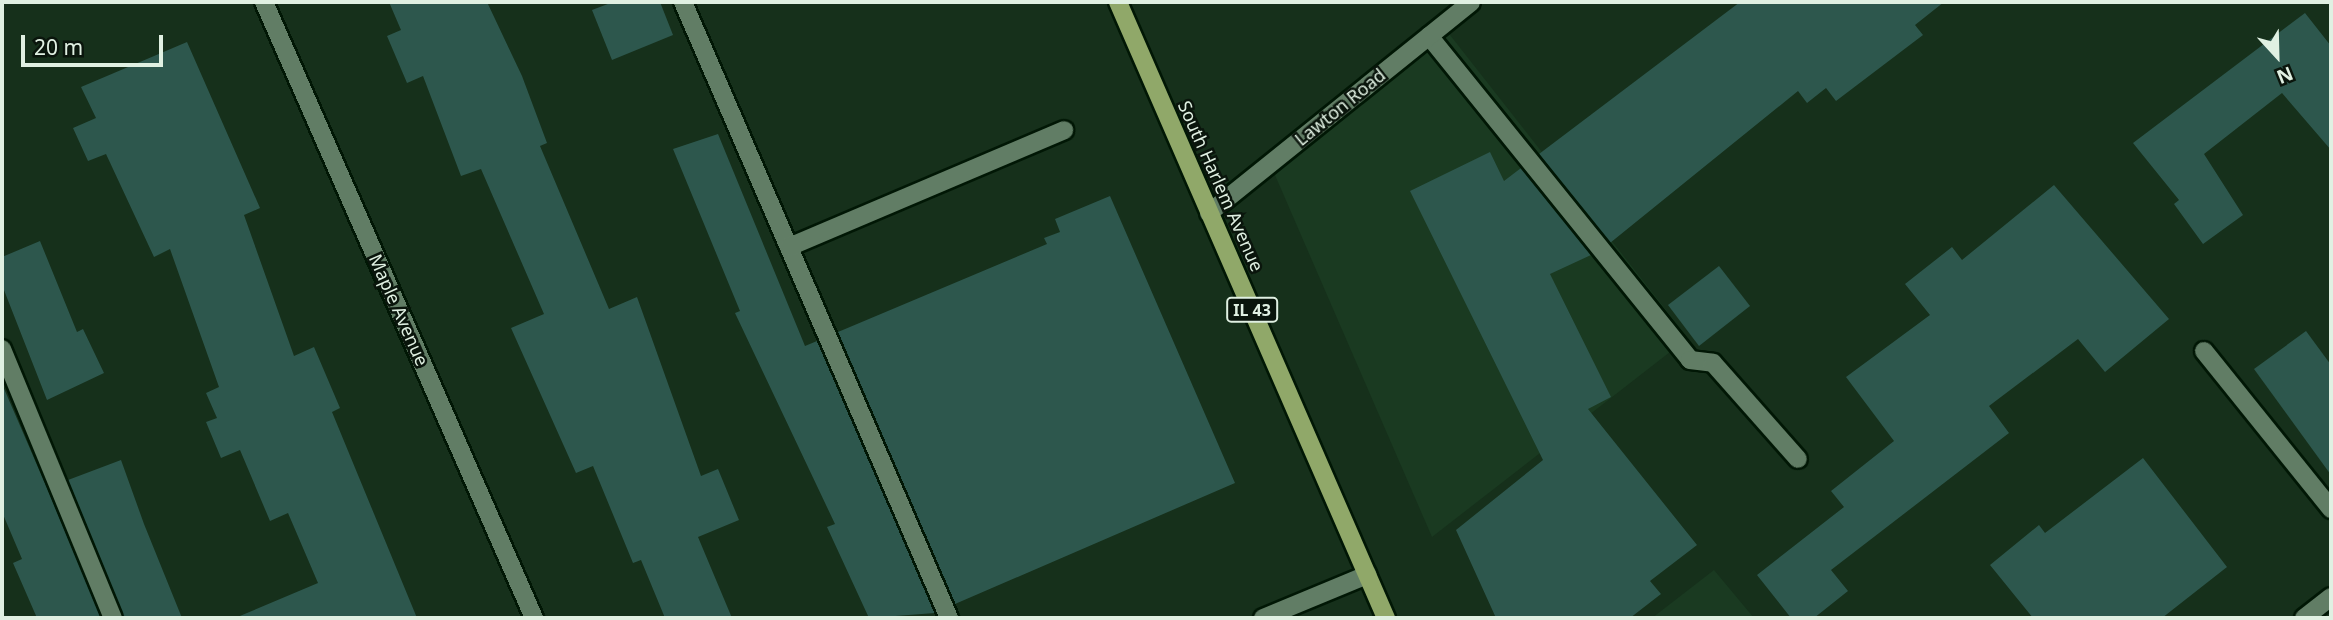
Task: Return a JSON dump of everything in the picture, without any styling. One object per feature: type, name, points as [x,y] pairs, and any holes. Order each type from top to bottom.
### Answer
[{"type":"main road","name":"South Harlem Avenue","points":[[1118,2],[1386,618]]},
{"type":"street","name":"Maple Avenue","points":[[264,2],[534,618]]},
{"type":"street","points":[[683,2],[949,618]]},
{"type":"street","name":"Lawton Road","points":[[1209,213],[1471,2]]},
{"type":"street","points":[[1429,36],[1690,360],[1713,363],[1798,458]]},
{"type":"street","points":[[789,247],[1064,130]]},
{"type":"street","points":[[2,349],[113,618]]},
{"type":"street","points":[[2204,351],[2331,509]]},
{"type":"street","points":[[1263,618],[1367,575]]},
{"type":"street","points":[[2304,618],[2331,597]]},
{"type":"shaded area","points":[[1439,21],[1688,338],[1432,537],[1268,159]]},
{"type":"shaded area","points":[[1714,570],[1754,618],[1652,618]]},
{"type":"building","points":[[389,2],[487,2],[522,76],[547,143],[540,146],[609,309],[637,297],[701,476],[718,469],[739,520],[698,537],[732,618],[665,618],[641,560],[633,563],[593,466],[576,473],[511,328],[544,314],[481,169],[461,176],[423,76],[407,83],[387,36],[401,30]]},
{"type":"building","points":[[613,2],[660,2],[673,35],[612,60],[592,10]]},
{"type":"building","points":[[1740,2],[1944,2],[1915,25],[1923,35],[1836,101],[1826,88],[1807,103],[1798,91],[1610,243],[1539,154]]},
{"type":"building","points":[[2305,13],[2331,46],[2331,150],[2282,93],[2204,154],[2243,215],[2203,244],[2174,204],[2179,200],[2133,143]]},
{"type":"building","points":[[187,42],[260,208],[244,215],[294,356],[314,347],[340,408],[332,412],[417,618],[235,618],[318,583],[288,513],[270,521],[240,450],[221,458],[206,422],[217,418],[206,393],[219,387],[170,249],[154,257],[106,154],[88,161],[73,128],[96,118],[81,87]]},
{"type":"building","points":[[718,134],[805,346],[817,341],[935,613],[869,618],[827,527],[835,524],[735,313],[740,311],[673,149]]},
{"type":"building","points":[[1490,152],[1504,181],[1521,168],[1591,255],[1550,274],[1611,397],[1588,409],[1697,545],[1650,581],[1661,594],[1630,618],[1496,618],[1456,530],[1543,460],[1410,191]]},
{"type":"building","points":[[2054,185],[2169,319],[2105,372],[2078,339],[1989,406],[2009,433],[1831,570],[1848,591],[1814,618],[1791,618],[1757,575],[1844,507],[1831,491],[1894,441],[1846,377],[1930,315],[1905,284],[1952,247],[1962,260]]},
{"type":"building","points":[[1110,196],[1235,483],[955,604],[838,332],[1047,244],[1044,238],[1060,232],[1055,219]]},
{"type":"building","points":[[40,241],[77,332],[83,329],[104,373],[47,400],[2,285],[2,257]]},
{"type":"building","points":[[1719,266],[1750,306],[1699,346],[1668,305]]},
{"type":"building","points":[[2306,331],[2331,365],[2331,475],[2254,369]]},
{"type":"building","points":[[2,384],[101,618],[37,618],[13,563],[22,559],[2,512]]},
{"type":"building","points":[[2143,458],[2227,567],[2162,618],[2033,618],[1990,565],[2039,525],[2045,533]]},
{"type":"building","points":[[121,460],[182,618],[124,618],[68,480]]}]
